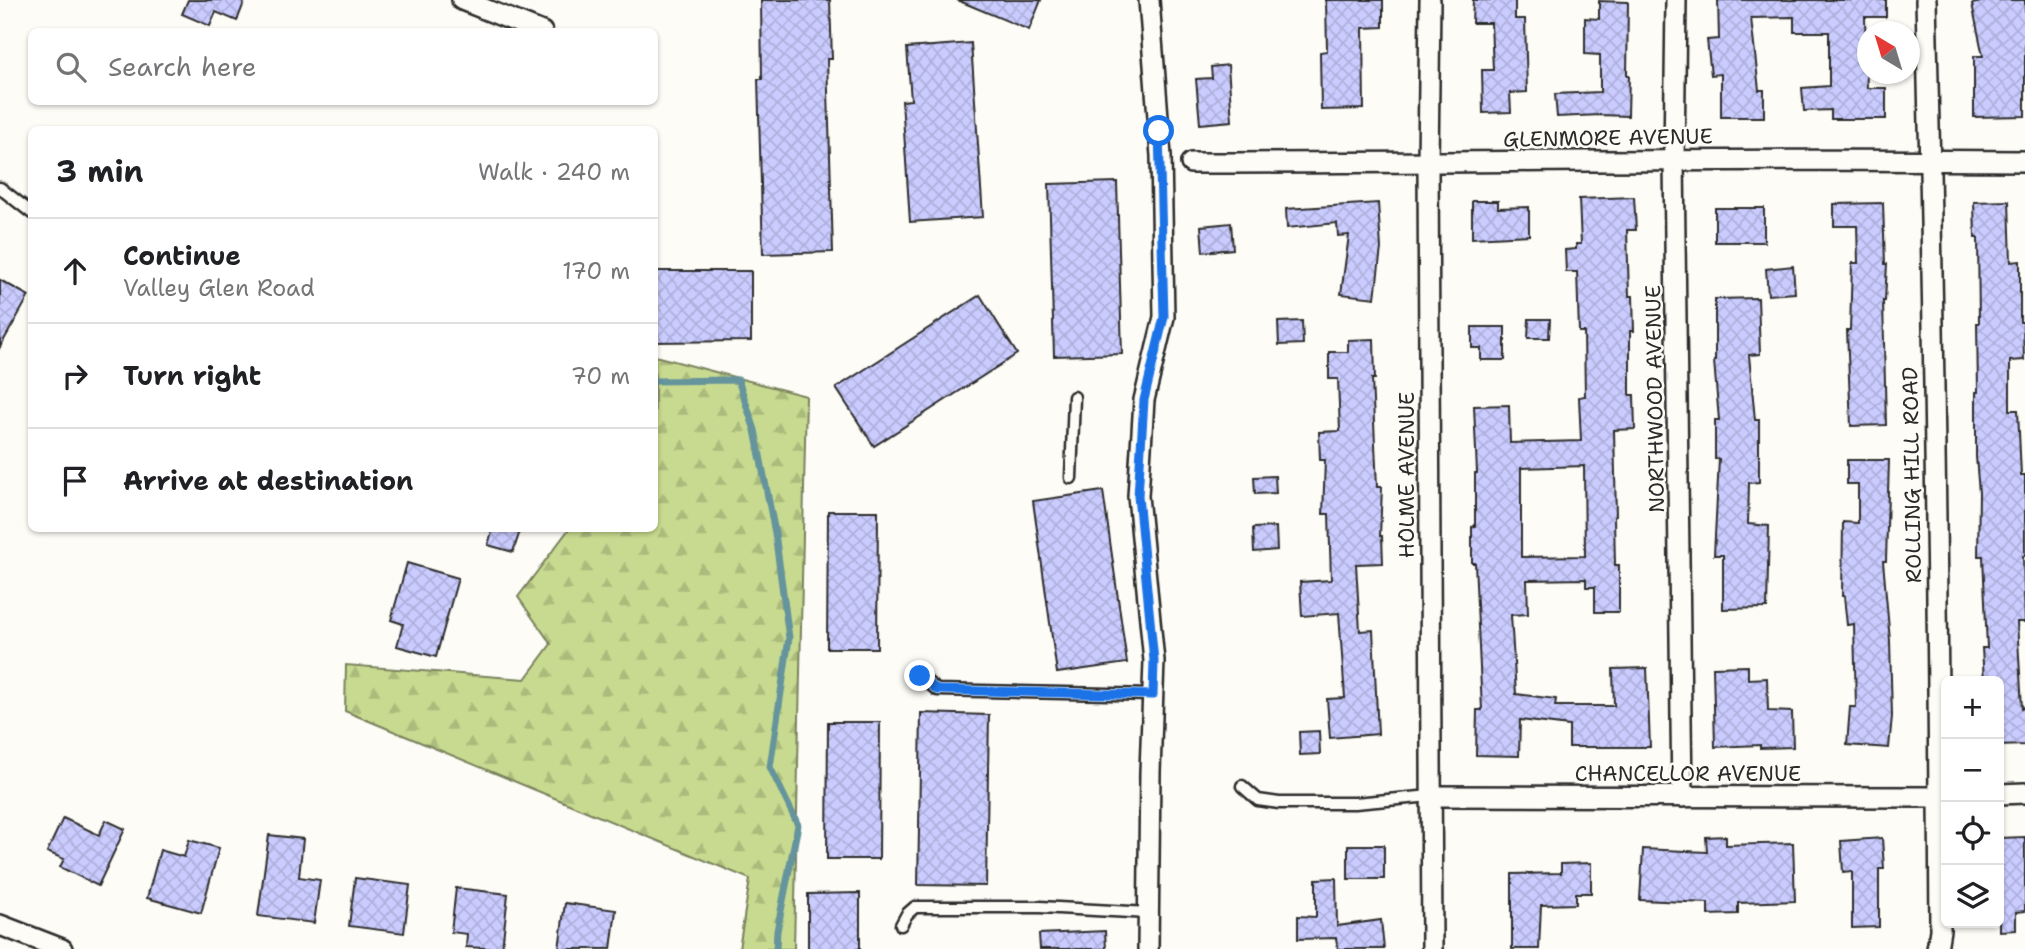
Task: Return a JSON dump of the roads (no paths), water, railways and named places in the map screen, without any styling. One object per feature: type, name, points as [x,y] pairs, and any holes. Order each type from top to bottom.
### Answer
[{"type":"street","points":[[462,0],[532,28]]},
{"type":"street","points":[[1148,949],[1154,661],[1138,496],[1144,400],[1164,317],[1161,156],[1149,0]]},
{"type":"street","name":"HOLME AVENUE","points":[[1430,0],[1428,163],[1432,949]]},
{"type":"street","name":"NORTHWOOD AVENUE","points":[[1676,0],[1674,160],[1682,797]]},
{"type":"street","name":"ROLLING HILL ROAD","points":[[1926,0],[1941,744]]},
{"type":"street","name":"GLENMORE AVENUE","points":[[1191,163],[2025,161]]},
{"type":"street","points":[[2004,794],[2025,793]]},
{"type":"street","name":"CHANCELLOR AVENUE","points":[[1431,796],[1941,797]]},
{"type":"street","name":"ROLLING HILL ROAD","points":[[1937,949],[1940,930],[1942,802]]},
{"type":"street","points":[[0,925],[62,949]]},
{"type":"lane","points":[[0,188],[28,210]]},
{"type":"lane","points":[[1071,478],[1074,397]]},
{"type":"lane","points":[[920,676],[937,690],[1153,695]]},
{"type":"lane","points":[[1242,786],[1258,800],[1279,803],[1355,803],[1431,796]]},
{"type":"lane","points":[[901,925],[915,907],[1040,907],[1149,913]]},
{"type":"waterway","points":[[658,381],[738,380],[755,430],[775,533],[789,638],[770,767],[798,825],[777,931],[776,949]]}]
